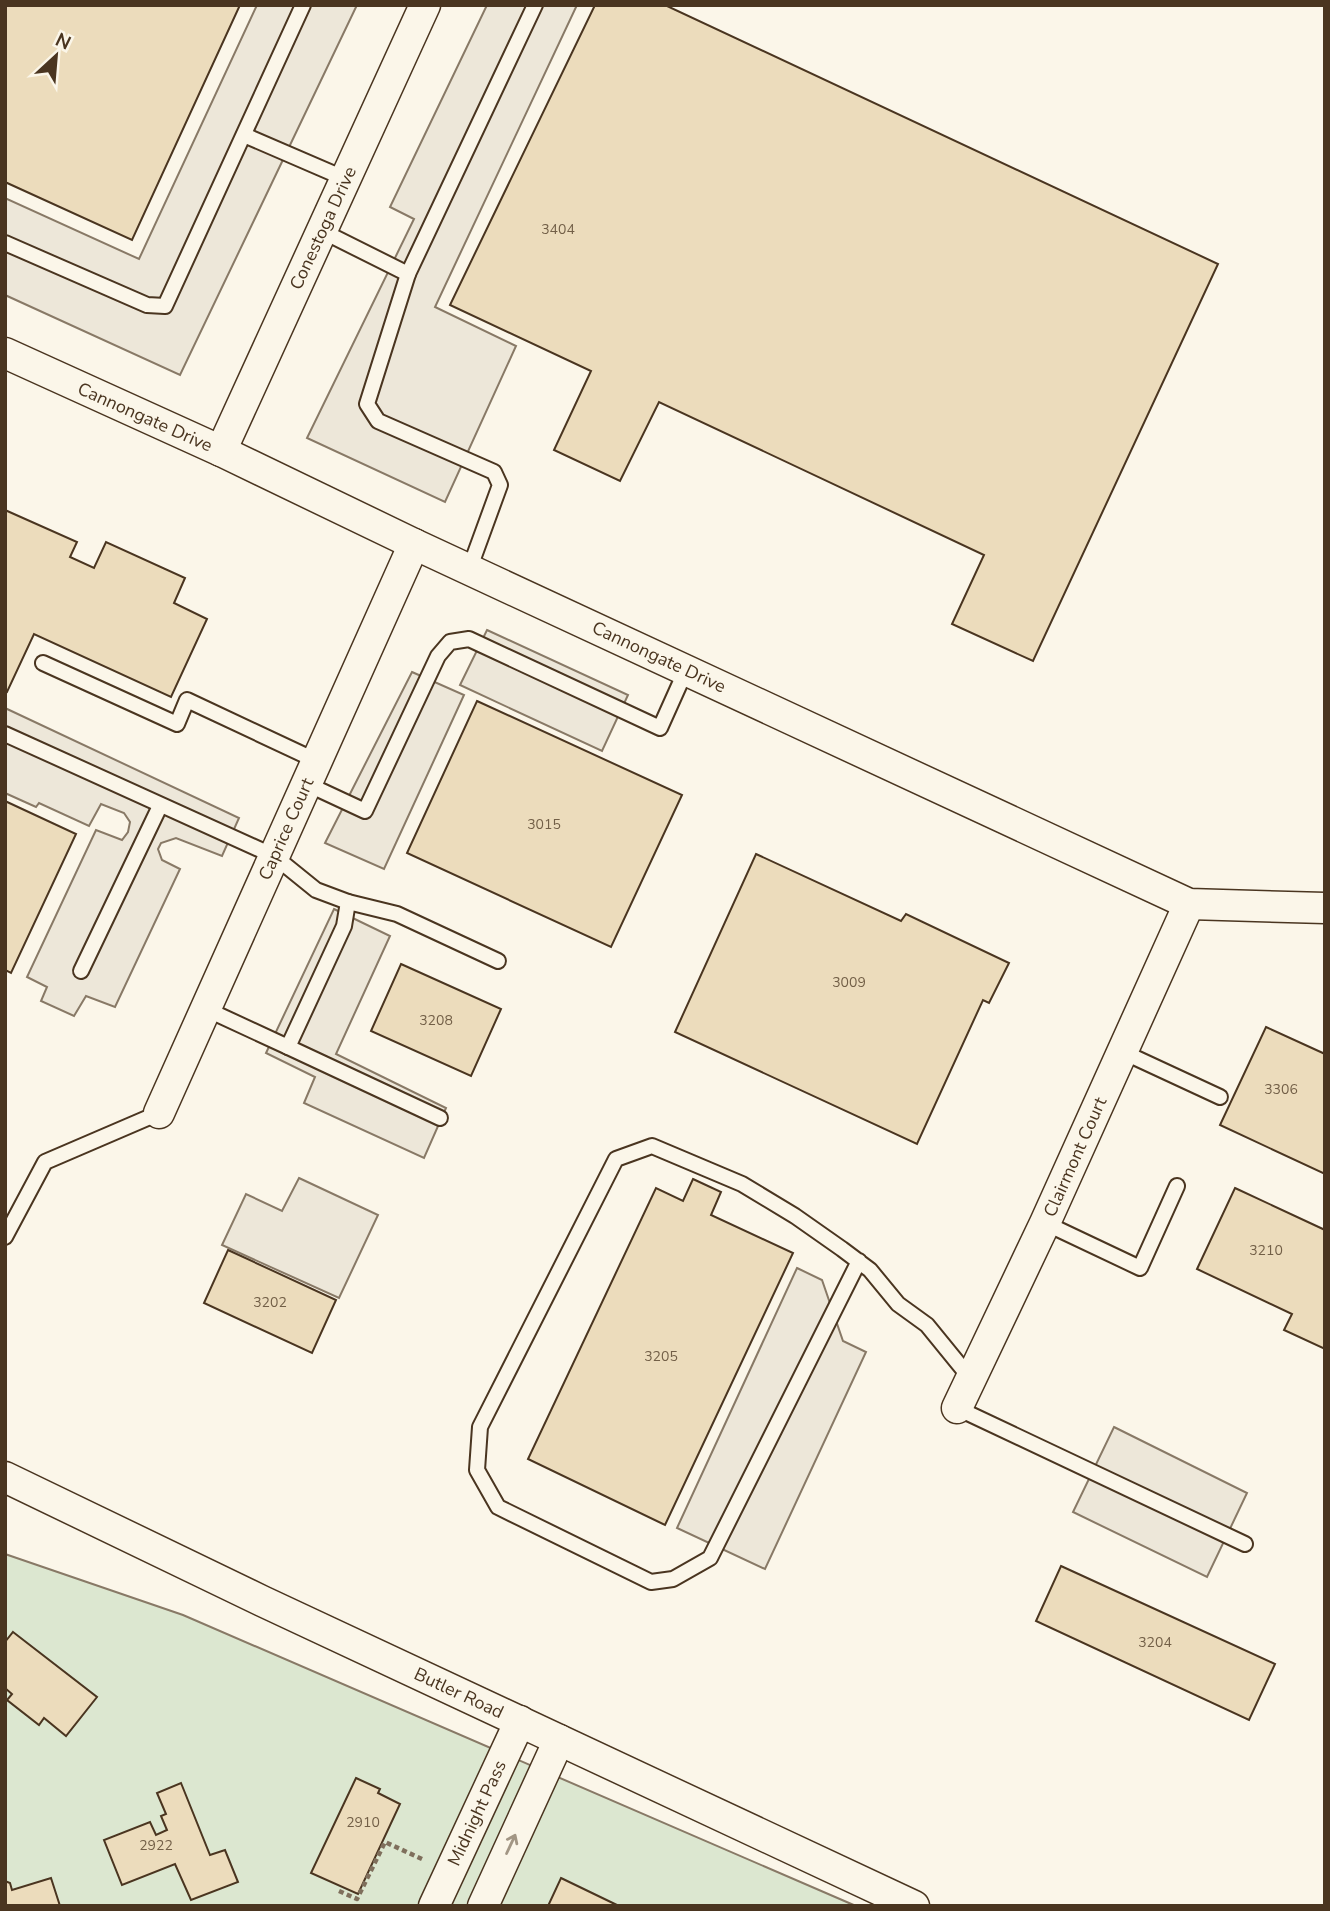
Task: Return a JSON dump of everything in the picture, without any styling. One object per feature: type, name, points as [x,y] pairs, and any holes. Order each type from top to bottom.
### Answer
[{"type":"street","name":"Conestoga Drive","points":[[221,451],[425,5]]},
{"type":"street","name":"Cannongate Drive","points":[[5,353],[221,451],[469,570],[1189,904],[1325,908]]},
{"type":"street","name":"Caprice Court","points":[[159,1113],[414,544]]},
{"type":"street","name":"Clairmont Court","points":[[957,1408],[1045,1223],[1189,904]]},
{"type":"street","name":"Butler Road","points":[[5,1477],[261,1601],[914,1906]]},
{"type":"street","name":"Midnight Pass","points":[[434,1906],[520,1721]]},
{"type":"street","points":[[483,1906],[559,1740]]},
{"type":"lane","points":[[5,243],[147,305],[165,306],[303,5]]},
{"type":"lane","points":[[469,570],[500,485],[494,472],[378,421],[367,404],[408,274],[535,5]]},
{"type":"lane","points":[[244,135],[346,179]]},
{"type":"lane","points":[[322,231],[408,274]]},
{"type":"lane","points":[[43,663],[177,724],[187,700],[312,773],[365,811],[438,656],[450,642],[469,639],[660,728],[686,670]]},
{"type":"lane","points":[[5,734],[274,856],[316,890],[348,902],[397,914],[498,961]]},
{"type":"lane","points":[[81,971],[160,806]]},
{"type":"lane","points":[[288,1047],[344,926],[348,902]]},
{"type":"lane","points":[[206,1009],[440,1118]]},
{"type":"lane","points":[[1123,1052],[1220,1097]]},
{"type":"lane","points":[[5,1237],[45,1162],[159,1113]]},
{"type":"lane","points":[[859,1261],[710,1558],[673,1579],[651,1582],[498,1507],[477,1470],[480,1427],[616,1159],[652,1146],[742,1184],[795,1216],[859,1261],[870,1270],[898,1304],[927,1325],[971,1379]]},
{"type":"lane","points":[[1045,1223],[1140,1268],[1177,1186]]},
{"type":"lane","points":[[957,1408],[1245,1544]]},
{"type":"path","points":[[339,1891],[357,1899],[384,1841],[449,1873]]},
{"type":"green space","points":[[5,1554],[183,1615],[856,1906],[5,1906]]},
{"type":"shaded area","points":[[257,5],[357,5],[180,375],[5,295],[5,198],[139,259]]},
{"type":"shaded area","points":[[487,5],[577,5],[435,307],[516,346],[445,502],[307,438],[414,219],[390,207]]},
{"type":"shaded area","points":[[487,630],[628,695],[602,751],[460,685]]},
{"type":"shaded area","points":[[412,672],[464,695],[384,869],[325,843]]},
{"type":"shaded area","points":[[5,708],[239,818],[222,856],[176,838],[161,843],[158,849],[162,860],[180,869],[115,1007],[86,996],[74,1016],[41,1001],[47,987],[27,977],[96,830],[122,840],[128,832],[130,822],[124,813],[101,804],[89,826],[39,803],[36,807],[5,793]]},
{"type":"shaded area","points":[[334,909],[390,936],[336,1054],[446,1108],[424,1158],[304,1103],[315,1077],[266,1053]]},
{"type":"shaded area","points":[[299,1178],[378,1215],[339,1298],[222,1245],[246,1194],[282,1211]]},
{"type":"shaded area","points":[[797,1268],[822,1280],[843,1341],[866,1352],[765,1569],[677,1528]]},
{"type":"shaded area","points":[[1114,1427],[1247,1493],[1207,1577],[1073,1512]]},
{"type":"building","points":[[5,5],[240,5],[132,240],[5,182]]},
{"type":"building","points":[[595,5],[665,5],[1218,264],[1033,661],[952,624],[984,555],[659,402],[620,481],[554,450],[591,371],[450,305]]},
{"type":"building","points":[[5,510],[77,542],[70,557],[94,568],[106,542],[185,578],[174,603],[207,619],[171,697],[34,634],[7,692],[5,691]]},
{"type":"building","points":[[477,701],[682,795],[611,947],[407,853]]},
{"type":"building","points":[[5,801],[76,834],[11,973],[5,970]]},
{"type":"building","points":[[756,854],[901,921],[906,914],[1009,963],[989,1003],[983,1000],[917,1144],[675,1032]]},
{"type":"building","points":[[401,964],[501,1009],[471,1076],[371,1031]]},
{"type":"building","points":[[1266,1027],[1325,1054],[1325,1174],[1220,1125]]},
{"type":"building","points":[[693,1179],[721,1192],[711,1215],[793,1253],[665,1525],[528,1459],[656,1188],[683,1201]]},
{"type":"building","points":[[1235,1188],[1325,1230],[1325,1349],[1284,1330],[1292,1314],[1197,1269]]},
{"type":"building","points":[[228,1250],[336,1300],[312,1353],[204,1303]]},
{"type":"building","points":[[1061,1566],[1275,1664],[1249,1720],[1036,1621]]},
{"type":"building","points":[[13,1632],[97,1697],[66,1736],[44,1718],[39,1725],[7,1700],[12,1694],[5,1688],[5,1642]]},
{"type":"building","points":[[356,1778],[380,1789],[378,1793],[400,1804],[358,1894],[311,1873]]},
{"type":"building","points":[[181,1783],[210,1855],[225,1850],[238,1882],[191,1900],[175,1864],[122,1885],[104,1840],[150,1822],[156,1835],[167,1830],[161,1816],[166,1814],[157,1793]]},
{"type":"building","points":[[51,1878],[60,1906],[5,1906],[5,1881],[10,1883],[12,1890]]},
{"type":"building","points":[[561,1878],[619,1906],[548,1906]]}]
